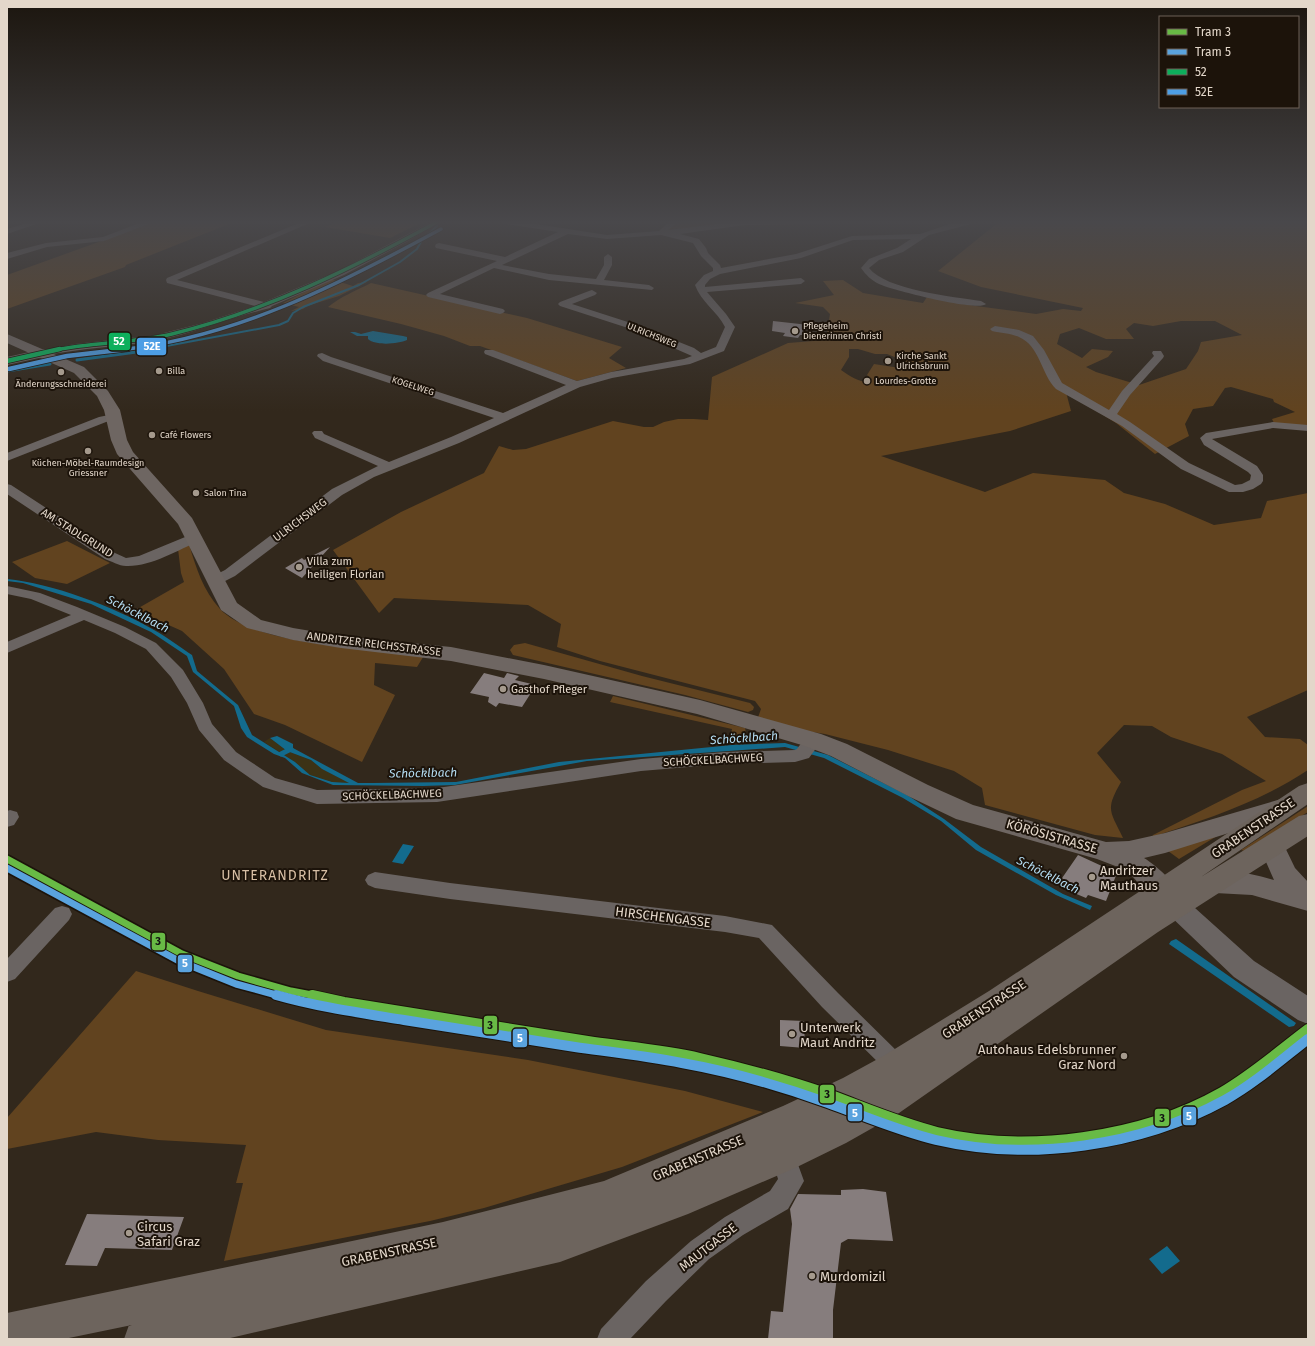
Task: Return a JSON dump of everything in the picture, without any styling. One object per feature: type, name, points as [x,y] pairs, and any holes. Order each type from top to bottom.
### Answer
[{"type":"main road","name":"ANDRITZER REICHSSTRASSE","points":[[7,338],[63,362],[85,374],[103,394],[110,404],[121,446],[125,454],[176,510],[195,538],[228,606],[254,624],[271,629],[340,642],[450,654],[521,667],[700,707],[808,747],[872,766]]},
{"type":"main road","name":"KÖRÖSISTRASSE","points":[[872,766],[925,794],[965,812],[1104,851],[1126,860],[1142,870],[1168,898]]},
{"type":"main road","name":"GRABENSTRASSE","points":[[142,1339],[560,1244],[676,1202],[783,1156],[834,1132],[886,1102],[1168,898],[1286,806],[1308,792]]},
{"type":"main road","points":[[1104,851],[1129,851],[1165,843],[1286,806]]},
{"type":"main road","name":"GRABENSTRASSE","points":[[7,1332],[443,1240],[604,1198],[795,1118],[854,1090],[1168,898],[1215,882],[1308,823]]},
{"type":"main road","points":[[1272,846],[1282,871],[1301,897]]},
{"type":"main road","points":[[1215,882],[1252,884],[1301,897]]},
{"type":"street","points":[[181,285],[267,306]]},
{"type":"street","points":[[7,361],[84,345],[156,338],[230,318],[267,306],[313,285]]},
{"type":"street","points":[[451,285],[431,295],[500,311]]},
{"type":"street","points":[[622,285],[649,288]]},
{"type":"street","points":[[700,285],[701,290],[759,285]]},
{"type":"street","points":[[887,285],[943,299],[981,304]]},
{"type":"street","name":"ULRICHSWEG","points":[[216,580],[230,574],[344,487],[388,466],[455,440],[576,385],[611,375],[686,362],[720,349],[730,327],[723,315],[708,301],[701,290]]},
{"type":"street","name":"ULRICHSWEG","points":[[592,293],[563,304],[631,326],[690,350],[701,357]]},
{"type":"street","points":[[995,329],[1016,331],[1030,338],[1058,385],[1110,414],[1185,466],[1232,489],[1253,485],[1257,481],[1257,475],[1254,469],[1208,442],[1206,438],[1210,435],[1273,425],[1308,428]]},
{"type":"street","points":[[489,352],[576,385]]},
{"type":"street","points":[[1110,414],[1115,410],[1126,393],[1159,356],[1157,353]]},
{"type":"street","name":"KOGELWEG","points":[[322,356],[327,359],[504,417]]},
{"type":"street","points":[[7,457],[103,419],[114,417]]},
{"type":"street","points":[[318,433],[319,436],[388,466]]},
{"type":"street","name":"AM STADLGRUND","points":[[7,488],[110,556],[125,562],[142,560],[195,538]]},
{"type":"street","name":"SCHÖCKELBACHWEG","points":[[7,590],[35,596],[120,630],[151,646],[177,674],[192,699],[205,726],[230,756],[269,783],[317,797],[437,795],[641,765],[724,758],[791,756],[808,747]]},
{"type":"street","points":[[7,648],[83,615]]},
{"type":"street","name":"HIRSCHENGASSE","points":[[375,880],[450,891],[725,924],[765,931],[830,1000],[896,1065]]},
{"type":"street","name":"KÖRÖSISTRASSE","points":[[1168,898],[1244,969],[1308,1011]]},
{"type":"street","points":[[7,973],[62,914]]},
{"type":"street","name":"MAUTGASSE","points":[[611,1339],[656,1291],[700,1250],[734,1226],[779,1200],[791,1181],[783,1156]]},
{"type":"shaded area","points":[[7,285],[75,285],[7,309]]},
{"type":"shaded area","points":[[319,285],[361,285],[339,296],[307,306],[303,309],[291,311],[299,307],[283,303]]},
{"type":"shaded area","points":[[367,285],[379,285],[527,318],[622,347],[609,358],[626,368],[577,381],[480,346],[470,346],[444,336],[401,324],[328,307],[343,297]]},
{"type":"shaded area","points":[[826,285],[850,285],[863,293],[923,303],[927,297],[976,306],[1036,314],[1063,309],[1081,311],[1083,308],[975,285],[1308,285],[1308,427],[1274,423],[1272,419],[1295,412],[1274,402],[1273,399],[1231,387],[1225,388],[1213,406],[1193,409],[1185,424],[1189,436],[1155,454],[1116,423],[1066,392],[1071,411],[1010,431],[881,456],[985,492],[1033,473],[1105,480],[1124,493],[1165,504],[1214,525],[1261,518],[1267,501],[1308,493],[1308,690],[1247,717],[1265,737],[1300,739],[1308,745],[1308,770],[1271,792],[1252,801],[1152,837],[1153,835],[1242,790],[1266,781],[1222,754],[1171,737],[1152,726],[1124,725],[1097,753],[1121,782],[1113,799],[1111,810],[1112,816],[1123,838],[1095,835],[985,805],[982,788],[954,771],[888,750],[825,734],[756,723],[761,709],[755,701],[600,661],[557,647],[561,624],[528,605],[394,598],[379,613],[333,550],[401,512],[484,473],[499,446],[513,450],[526,449],[613,421],[644,427],[653,427],[664,422],[678,419],[708,420],[712,377],[788,343],[826,340],[830,314],[823,307],[795,303],[834,295]],"holes":[[[1181,321],[1215,321],[1242,335],[1201,342],[1198,351],[1186,369],[1139,385],[1096,372],[1086,367],[1108,357],[1113,351],[1092,349],[1082,358],[1057,344],[1060,334],[1079,328],[1106,339],[1134,339],[1126,329],[1134,323],[1153,326]],[[849,349],[858,349],[875,354],[887,354],[907,362],[900,368],[874,364],[867,375],[872,379],[869,382],[861,381],[841,370],[849,357]]]},
{"type":"shaded area","points":[[67,541],[110,563],[67,584],[35,578],[12,562]]},
{"type":"shaded area","points":[[189,544],[197,570],[209,594],[220,609],[237,621],[260,631],[316,644],[425,654],[417,667],[375,663],[374,685],[395,695],[362,762],[285,725],[254,714],[224,669],[182,631],[135,610],[184,582],[181,573],[178,549]]},
{"type":"shaded area","points":[[525,643],[642,676],[750,703],[754,707],[753,710],[748,712],[685,695],[513,655],[510,650],[514,645]]},
{"type":"shaded area","points":[[613,696],[745,728],[746,733],[739,735],[737,741],[729,743],[732,729],[610,702]]},
{"type":"shaded area","points":[[1308,806],[1308,812],[1245,851],[1241,850]]},
{"type":"shaded area","points":[[1222,833],[1179,859],[1164,848]]},
{"type":"shaded area","points":[[7,857],[130,922],[118,933],[7,871]]},
{"type":"shaded area","points":[[136,971],[326,1030],[528,1060],[685,1091],[763,1112],[622,1167],[484,1208],[430,1221],[224,1261],[243,1183],[236,1183],[246,1145],[158,1140],[96,1132],[7,1149],[7,1118]]},
{"type":"sand","points":[[270,738],[287,751],[311,760],[322,769],[350,783],[332,782],[310,775],[295,762],[264,742]]},
{"type":"water","points":[[373,331],[407,337],[407,340],[398,343],[376,343],[368,339],[368,336],[357,336],[350,332],[361,334]]},
{"type":"water","name":"Schöcklbach","points":[[7,579],[43,585],[82,597],[138,621],[164,636],[192,655],[197,671],[238,705],[252,735],[295,762],[310,775],[332,782],[349,783],[322,769],[311,760],[287,751],[270,738],[277,736],[293,744],[293,748],[358,783],[456,782],[559,762],[732,745],[785,743],[828,755],[907,795],[944,819],[981,847],[1063,894],[1092,906],[1090,910],[1056,895],[976,850],[941,821],[903,798],[824,758],[785,747],[587,761],[455,785],[333,785],[302,773],[285,758],[274,754],[247,737],[241,728],[234,706],[193,672],[187,656],[151,632],[91,604],[23,583],[7,581]]},
{"type":"water","points":[[403,844],[414,846],[403,864],[392,862]]},
{"type":"water","points":[[1176,939],[1296,1023],[1294,1026],[1289,1027],[1169,944],[1171,941]]},
{"type":"water","points":[[1167,1246],[1180,1261],[1162,1274],[1149,1259]]},
{"type":"building","name":"Pflegeheim Dienerinnen Christi","points":[[773,321],[808,325],[803,335],[800,335],[798,338],[783,336],[785,333],[772,331]]},
{"type":"building","name":"Villa zum heiligen Florian","points":[[330,547],[302,578],[285,568],[302,558],[304,560]]},
{"type":"building","name":"Gasthof Pfleger","points":[[484,673],[504,678],[507,673],[519,676],[515,680],[536,685],[522,707],[499,703],[496,707],[488,702],[489,697],[470,693]]},
{"type":"building","name":"Andritzer Mauthaus","points":[[1078,855],[1117,873],[1106,901],[1088,895],[1086,898],[1067,890],[1069,884],[1060,881]]},
{"type":"building","name":"Unterwerk Maut Andritz","points":[[780,1020],[804,1021],[805,1048],[780,1046]]},
{"type":"building","name":"Murdomizil","points":[[863,1189],[886,1192],[893,1241],[848,1239],[841,1243],[833,1310],[833,1339],[768,1339],[771,1311],[783,1312],[792,1224],[790,1209],[798,1194],[841,1195],[841,1190]]},
{"type":"building","name":"Circus Safari Graz","points":[[87,1214],[184,1217],[172,1250],[105,1248],[97,1266],[65,1265]]},
{"type":"waterway","points":[[161,347],[279,325],[288,321],[293,313],[303,307],[359,285]]},
{"type":"waterway","points":[[77,360],[144,351]]},
{"type":"waterway","points":[[7,371],[50,364]]},
{"type":"waterway","name":"Schöcklbach","points":[[281,754],[291,749]]},
{"type":"tram line","name":"3","points":[[7,859],[182,954],[238,976],[291,991],[344,1002],[670,1052],[700,1058],[756,1072],[828,1094],[921,1128],[991,1141],[1018,1142],[1072,1139],[1152,1121],[1188,1108],[1222,1092],[1255,1070],[1308,1029]]},
{"type":"tram line","name":"5","points":[[7,868],[179,961],[236,984],[289,999],[343,1010],[699,1066],[755,1080],[827,1102],[920,1136],[991,1149],[1044,1150],[1071,1147],[1124,1137],[1180,1120],[1226,1099],[1258,1078],[1308,1039]]},
{"type":"transit line","name":"52","points":[[7,361],[74,346],[139,340],[172,334],[241,314],[313,285]]},
{"type":"transit line","name":"52E","points":[[9,369],[76,354],[141,348],[209,333],[278,309],[333,285]]},
{"type":"place","name":"Pflegeheim Dienerinnen Christi","points":[[795,331]]},
{"type":"place","name":"Kirche Sankt Ulrichsbrunn","points":[[888,361]]},
{"type":"place","name":"Billa","points":[[159,371]]},
{"type":"place","name":"Änderungsschneiderei","points":[[61,372]]},
{"type":"place","name":"Lourdes-Grotte","points":[[867,381]]},
{"type":"place","name":"Café Flowers","points":[[152,435]]},
{"type":"place","name":"Küchen-Möbel-Raumdesign Griessner","points":[[88,451]]},
{"type":"place","name":"Salon Tina","points":[[196,493]]},
{"type":"place","name":"Villa zum heiligen Florian","points":[[299,567]]},
{"type":"place","name":"Gasthof Pfleger","points":[[503,689]]},
{"type":"place","name":"Andritzer Mauthaus","points":[[1092,877]]},
{"type":"place","name":"Unterwerk Maut Andritz","points":[[792,1034]]},
{"type":"place","name":"Autohaus Edelsbrunner Graz Nord","points":[[1124,1056]]},
{"type":"place","name":"Circus Safari Graz","points":[[129,1233]]},
{"type":"place","name":"Murdomizil","points":[[812,1276]]},
{"type":"district","name":"UNTERANDRITZ","points":[[275,875]]}]
